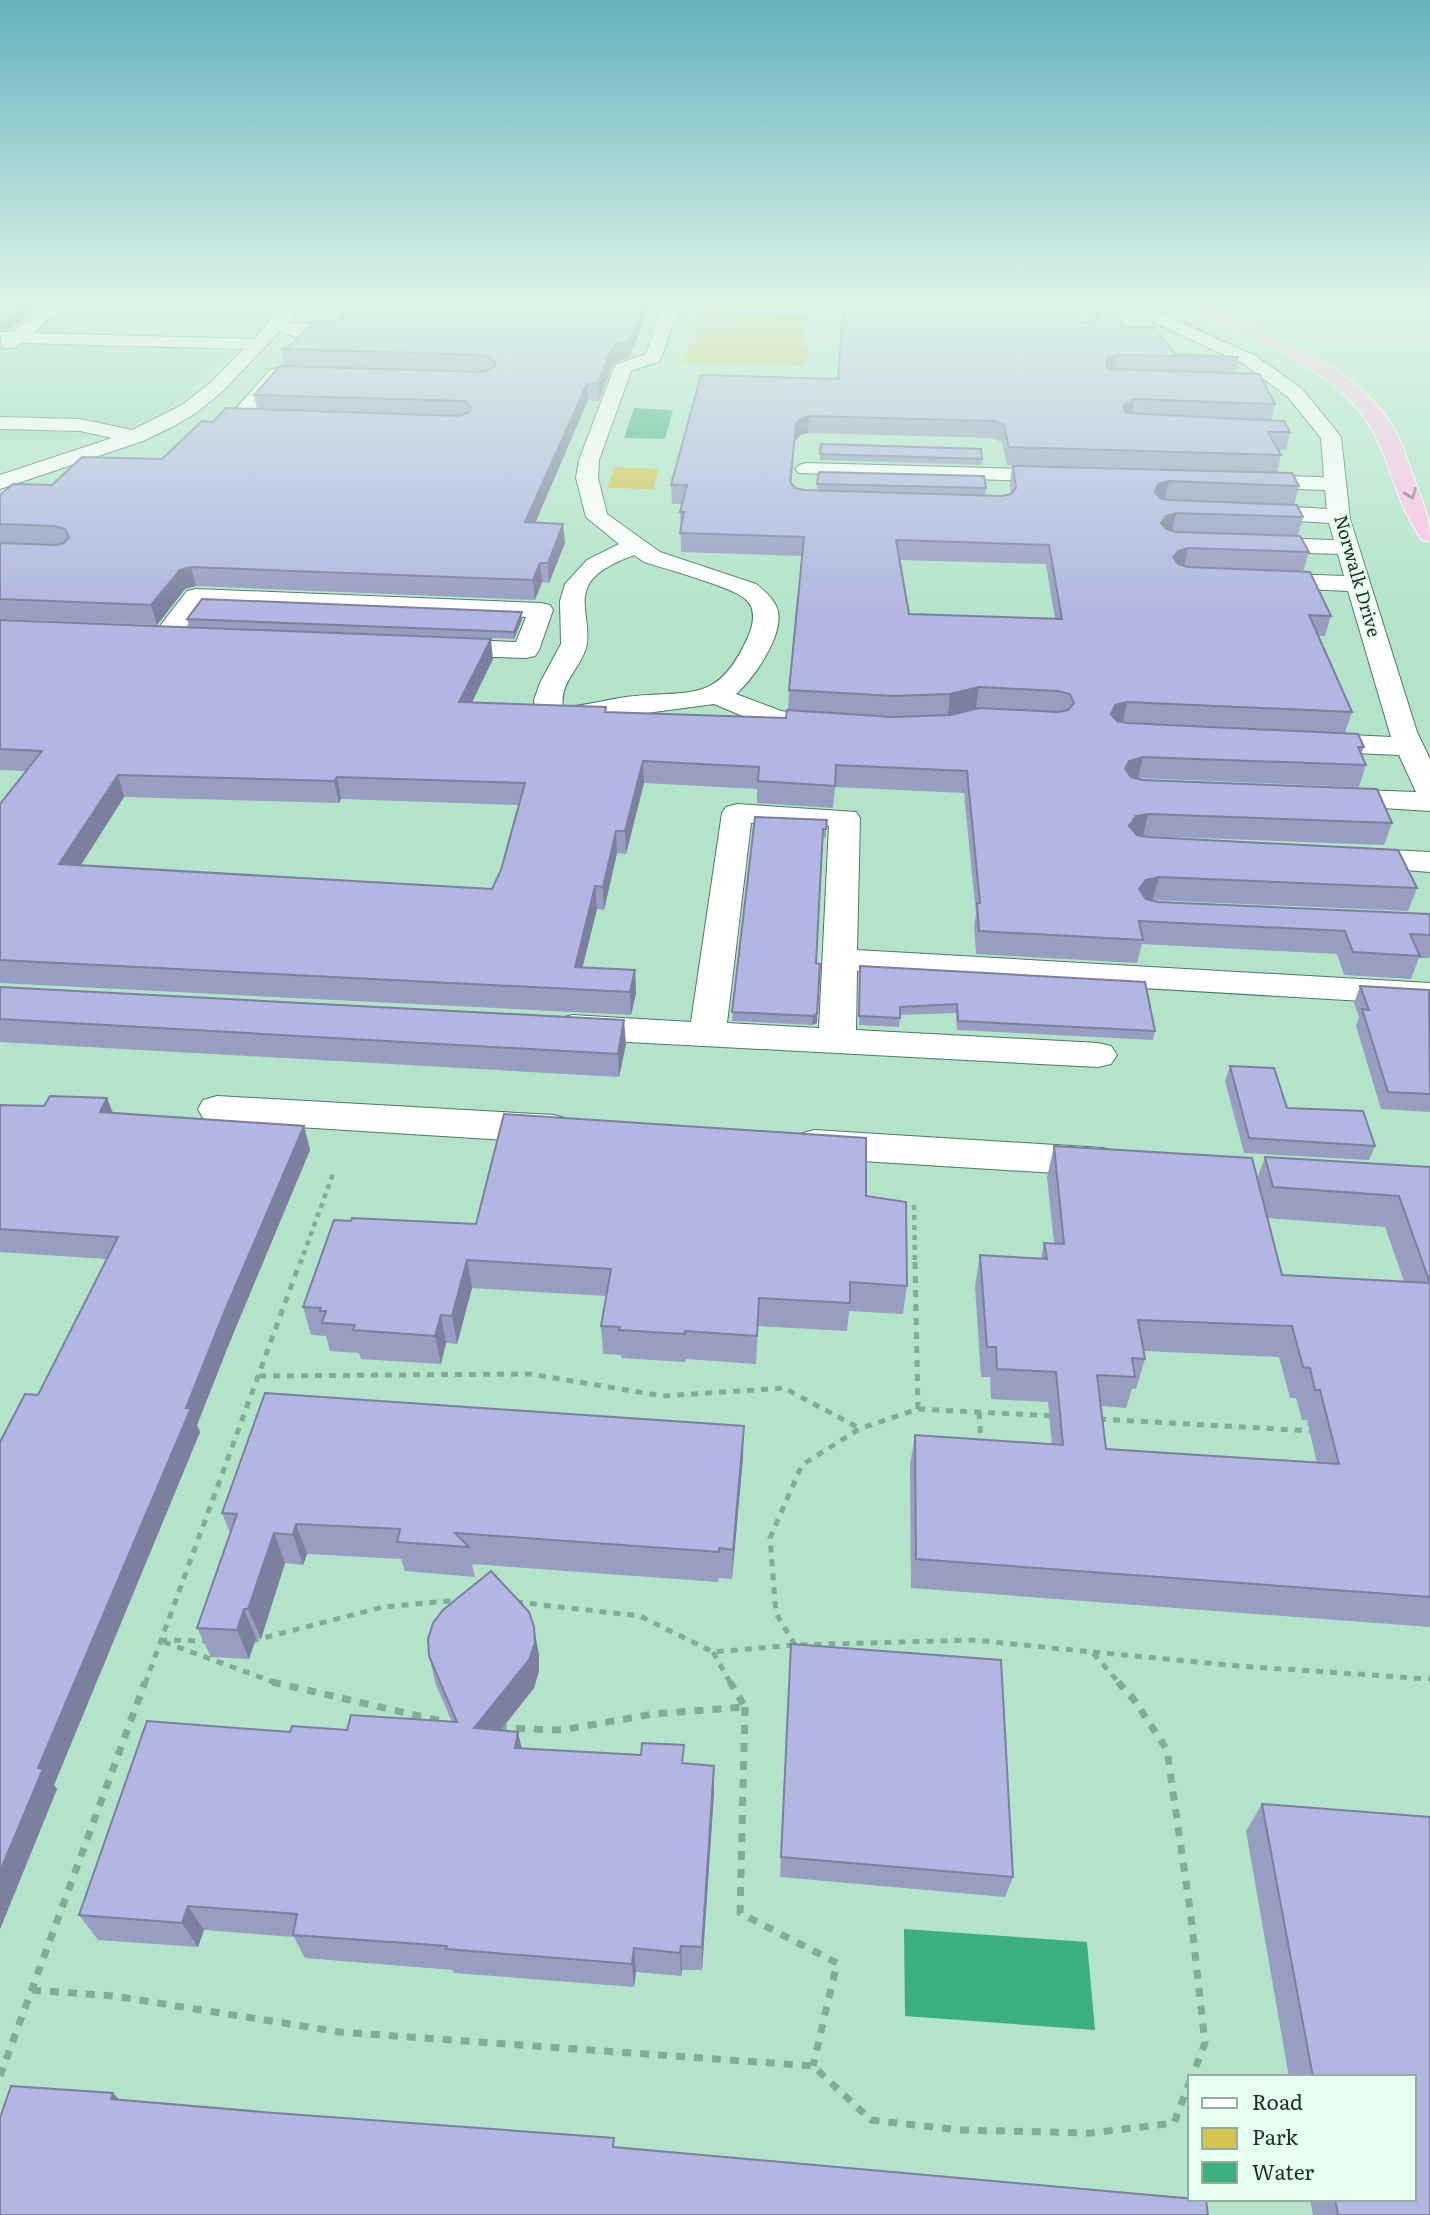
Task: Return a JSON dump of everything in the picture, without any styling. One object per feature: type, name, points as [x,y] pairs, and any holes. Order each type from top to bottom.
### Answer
[{"type":"highway","points":[[1365,406],[1383,427],[1430,535]]},
{"type":"street","points":[[0,483],[136,437],[192,406]]},
{"type":"street","points":[[254,406],[237,419],[293,420]]},
{"type":"street","points":[[609,406],[589,460],[587,478],[597,517],[635,546],[668,564],[747,589],[758,596],[765,606],[767,621],[751,662],[733,686],[716,695],[698,702],[606,708],[575,716],[554,715],[549,709],[548,695],[572,652],[576,638],[572,617],[574,590],[578,581],[597,563],[635,546]]},
{"type":"street","name":"Norwalk Drive","points":[[1306,406],[1331,436],[1339,517],[1403,732],[1430,791]]},
{"type":"street","points":[[0,423],[80,425],[136,437]]},
{"type":"street","points":[[1304,430],[1327,432]]},
{"type":"street","points":[[808,442],[805,479],[997,484],[1091,477]]},
{"type":"street","points":[[992,447],[997,484]]},
{"type":"street","points":[[1310,457],[1333,459]]},
{"type":"street","points":[[1227,481],[1336,484]]},
{"type":"street","points":[[1232,511],[1339,517]]},
{"type":"street","points":[[1223,543],[1348,547]]},
{"type":"street","points":[[1237,579],[1359,584]]},
{"type":"street","points":[[165,636],[196,596],[541,610],[526,650],[415,646]]},
{"type":"street","points":[[138,634],[193,637]]},
{"type":"street","points":[[716,695],[759,715],[794,723],[849,726]]},
{"type":"street","points":[[1287,741],[1410,747]]},
{"type":"street","points":[[1300,796],[1430,802]]},
{"type":"street","points":[[707,1034],[737,813],[845,818],[837,1041]]},
{"type":"street","points":[[1317,856],[1430,862]]},
{"type":"street","points":[[840,959],[1430,994]]},
{"type":"street","points":[[540,1025],[1098,1055]]},
{"type":"street","points":[[217,1109],[593,1131]]},
{"type":"street","points":[[775,1142],[1137,1164]]},
{"type":"path","points":[[0,2076],[333,1174]]},
{"type":"path","points":[[914,1205],[918,1409]]},
{"type":"path","points":[[259,1376],[530,1374],[663,1396],[784,1388],[859,1429]]},
{"type":"path","points":[[801,1653],[776,1613],[770,1538],[802,1465],[859,1429],[918,1409],[1061,1417]]},
{"type":"path","points":[[979,1412],[981,1450]]},
{"type":"path","points":[[1089,1418],[1321,1432]]},
{"type":"path","points":[[247,1641],[260,1641],[329,1618],[436,1599],[462,1600]]},
{"type":"path","points":[[514,1601],[640,1616],[713,1652],[795,1645],[974,1640],[1239,1666],[1430,1679]]},
{"type":"path","points":[[160,1640],[222,1641]]},
{"type":"path","points":[[160,1640],[272,1682],[450,1723]]},
{"type":"path","points":[[1092,1651],[1135,1701],[1167,1750],[1191,1917],[1205,2043],[1193,2075]]},
{"type":"path","points":[[713,1652],[745,1707],[740,1913],[837,1963],[813,2066]]},
{"type":"path","points":[[487,1727],[562,1730],[653,1714],[745,1707]]},
{"type":"path","points":[[32,1990],[114,1996],[340,2032],[813,2066],[871,2120],[959,2130],[1091,2133],[1174,2123],[1188,2087]]},
{"type":"shaded area","points":[[0,406],[173,406],[118,434],[56,441],[0,440]]},
{"type":"green space","points":[[614,467],[659,469],[653,489],[607,488]]},
{"type":"water","points":[[634,408],[673,410],[665,439],[624,438]]},
{"type":"water","points":[[904,1929],[1087,1942],[1095,2030],[905,2016]]},
{"type":"building","points":[[470,406],[577,406],[525,522],[563,524],[548,563],[540,563],[533,580],[191,567],[180,570],[151,605],[0,599],[0,543],[56,545],[64,543],[69,537],[65,529],[55,526],[0,524],[0,495],[13,484],[52,485],[82,457],[162,459],[202,421],[213,422],[226,408],[458,416],[467,413]]},
{"type":"building","points":[[692,406],[1123,406],[1126,413],[1284,421],[1290,432],[1268,432],[1281,455],[1009,447],[1004,425],[994,421],[809,416],[801,418],[796,424],[790,482],[795,488],[804,490],[1002,496],[1011,494],[1016,488],[1013,466],[1292,473],[1299,486],[1169,481],[1158,484],[1155,492],[1160,498],[1169,500],[1297,505],[1303,517],[1176,513],[1166,516],[1161,523],[1166,529],[1176,532],[1300,536],[1309,552],[1188,548],[1178,551],[1173,557],[1178,564],[1188,567],[1310,572],[1331,616],[1309,615],[1352,712],[1127,702],[1115,705],[1111,714],[1117,721],[1127,723],[1358,734],[1364,747],[1358,747],[1366,765],[1143,757],[1129,761],[1125,769],[1131,777],[1143,780],[1377,789],[1392,823],[1148,814],[1136,816],[1129,826],[1137,835],[1148,837],[1398,850],[1417,888],[1159,877],[1146,880],[1139,889],[1146,899],[1158,902],[1429,914],[1430,935],[1410,934],[1420,956],[1353,952],[1345,931],[1139,921],[1143,940],[979,931],[977,903],[980,903],[967,771],[836,765],[835,786],[758,781],[759,767],[643,761],[625,831],[616,831],[603,887],[595,886],[575,967],[635,970],[630,992],[0,960],[0,804],[42,751],[0,749],[0,620],[491,639],[459,702],[606,707],[605,712],[786,718],[787,710],[893,717],[951,715],[979,708],[1058,712],[1068,710],[1074,703],[1070,694],[1058,691],[979,687],[950,694],[893,696],[789,690],[804,537],[680,533],[684,512],[680,512],[687,485],[671,485]],"holes":[[[896,540],[1049,545],[1062,619],[909,614]],[[118,775],[334,781],[337,777],[525,783],[501,870],[492,889],[59,864]]]},
{"type":"building","points":[[821,444],[981,449],[982,459],[820,454]]},
{"type":"building","points":[[819,472],[984,476],[986,488],[817,484]]},
{"type":"building","points":[[202,599],[522,612],[514,632],[187,619]]},
{"type":"building","points":[[755,817],[827,820],[826,829],[823,829],[816,963],[820,964],[817,1014],[813,1016],[732,1012]]},
{"type":"building","points":[[860,966],[1145,982],[1155,1031],[958,1021],[957,1004],[900,1007],[900,1018],[859,1016]]},
{"type":"building","points":[[1360,986],[1429,990],[1430,1094],[1388,1092],[1362,1009],[1369,1010]]},
{"type":"building","points":[[0,987],[624,1020],[618,1054],[0,1019]]},
{"type":"building","points":[[1230,1066],[1274,1068],[1287,1108],[1363,1111],[1375,1146],[1249,1138]]},
{"type":"building","points":[[50,1096],[107,1098],[100,1112],[304,1126],[186,1408],[191,1408],[38,1768],[43,1769],[0,1871],[0,1442],[25,1394],[38,1395],[118,1237],[0,1229],[0,1105],[44,1106]]},
{"type":"building","points":[[504,1114],[866,1138],[866,1196],[906,1202],[907,1286],[850,1282],[850,1303],[759,1298],[757,1336],[619,1330],[620,1327],[601,1326],[611,1269],[467,1260],[452,1316],[441,1315],[435,1336],[353,1330],[355,1325],[322,1323],[326,1311],[320,1311],[321,1308],[303,1307],[334,1220],[351,1221],[352,1218],[476,1224]]},
{"type":"building","points":[[1054,1146],[1252,1158],[1282,1275],[1430,1283],[1430,1597],[916,1559],[915,1435],[1063,1445],[1056,1372],[997,1369],[996,1347],[987,1347],[980,1255],[1047,1259],[1044,1243],[1064,1244]],"holes":[[[1138,1320],[1292,1326],[1303,1367],[1310,1368],[1315,1390],[1320,1390],[1339,1464],[1106,1449],[1097,1375],[1135,1377],[1132,1358],[1145,1359]]]},
{"type":"building","points":[[1265,1157],[1430,1167],[1430,1283],[1399,1196],[1273,1187]]},
{"type":"building","points":[[265,1393],[744,1426],[733,1550],[719,1548],[719,1552],[455,1533],[469,1547],[397,1542],[400,1529],[296,1524],[293,1535],[274,1533],[248,1609],[244,1609],[237,1630],[197,1628],[237,1514],[222,1513]]},
{"type":"building","points":[[491,1571],[529,1612],[535,1643],[529,1660],[474,1728],[518,1732],[515,1748],[641,1755],[642,1743],[684,1745],[682,1763],[714,1766],[702,1947],[681,1946],[680,1953],[634,1948],[632,1964],[446,1949],[447,1946],[293,1935],[297,1914],[188,1906],[182,1923],[79,1915],[147,1721],[290,1732],[292,1726],[347,1730],[351,1715],[457,1722],[429,1656],[428,1639],[433,1623],[443,1610]]},
{"type":"building","points":[[791,1644],[1001,1660],[1013,1877],[781,1857]]},
{"type":"building","points":[[1262,1804],[1430,1817],[1430,2215],[1338,2215],[1335,2201],[1416,2201],[1416,2075],[1313,2075]]},
{"type":"building","points":[[11,2086],[113,2093],[111,2099],[614,2138],[613,2147],[1188,2198],[1188,2201],[1206,2201],[1208,2215],[0,2215],[0,2118]]}]
